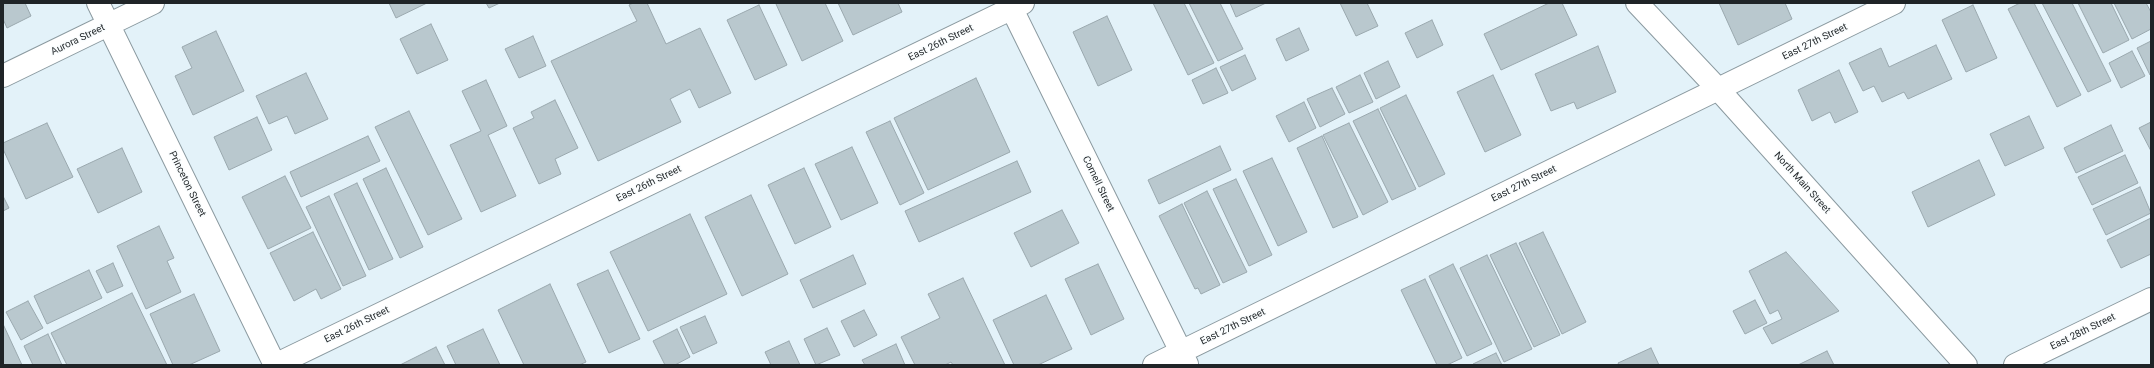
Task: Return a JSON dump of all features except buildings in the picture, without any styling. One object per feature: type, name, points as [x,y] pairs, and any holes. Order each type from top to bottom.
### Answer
[{"type":"street","name":"Princeton Street","points":[[98,3],[275,365]]},
{"type":"street","name":"Aurora Street","points":[[3,76],[153,3]]},
{"type":"street","name":"North Main Street","points":[[1637,3],[1718,89],[1966,365]]},
{"type":"street","name":"East 27th Street","points":[[1154,365],[1184,359],[1718,89],[1894,3]]},
{"type":"street","name":"Cornell Street","points":[[1014,5],[1184,359]]},
{"type":"street","name":"East 26th Street","points":[[275,365],[1014,5]]},
{"type":"street","name":"East 28th Street","points":[[2015,365],[2151,299]]}]
